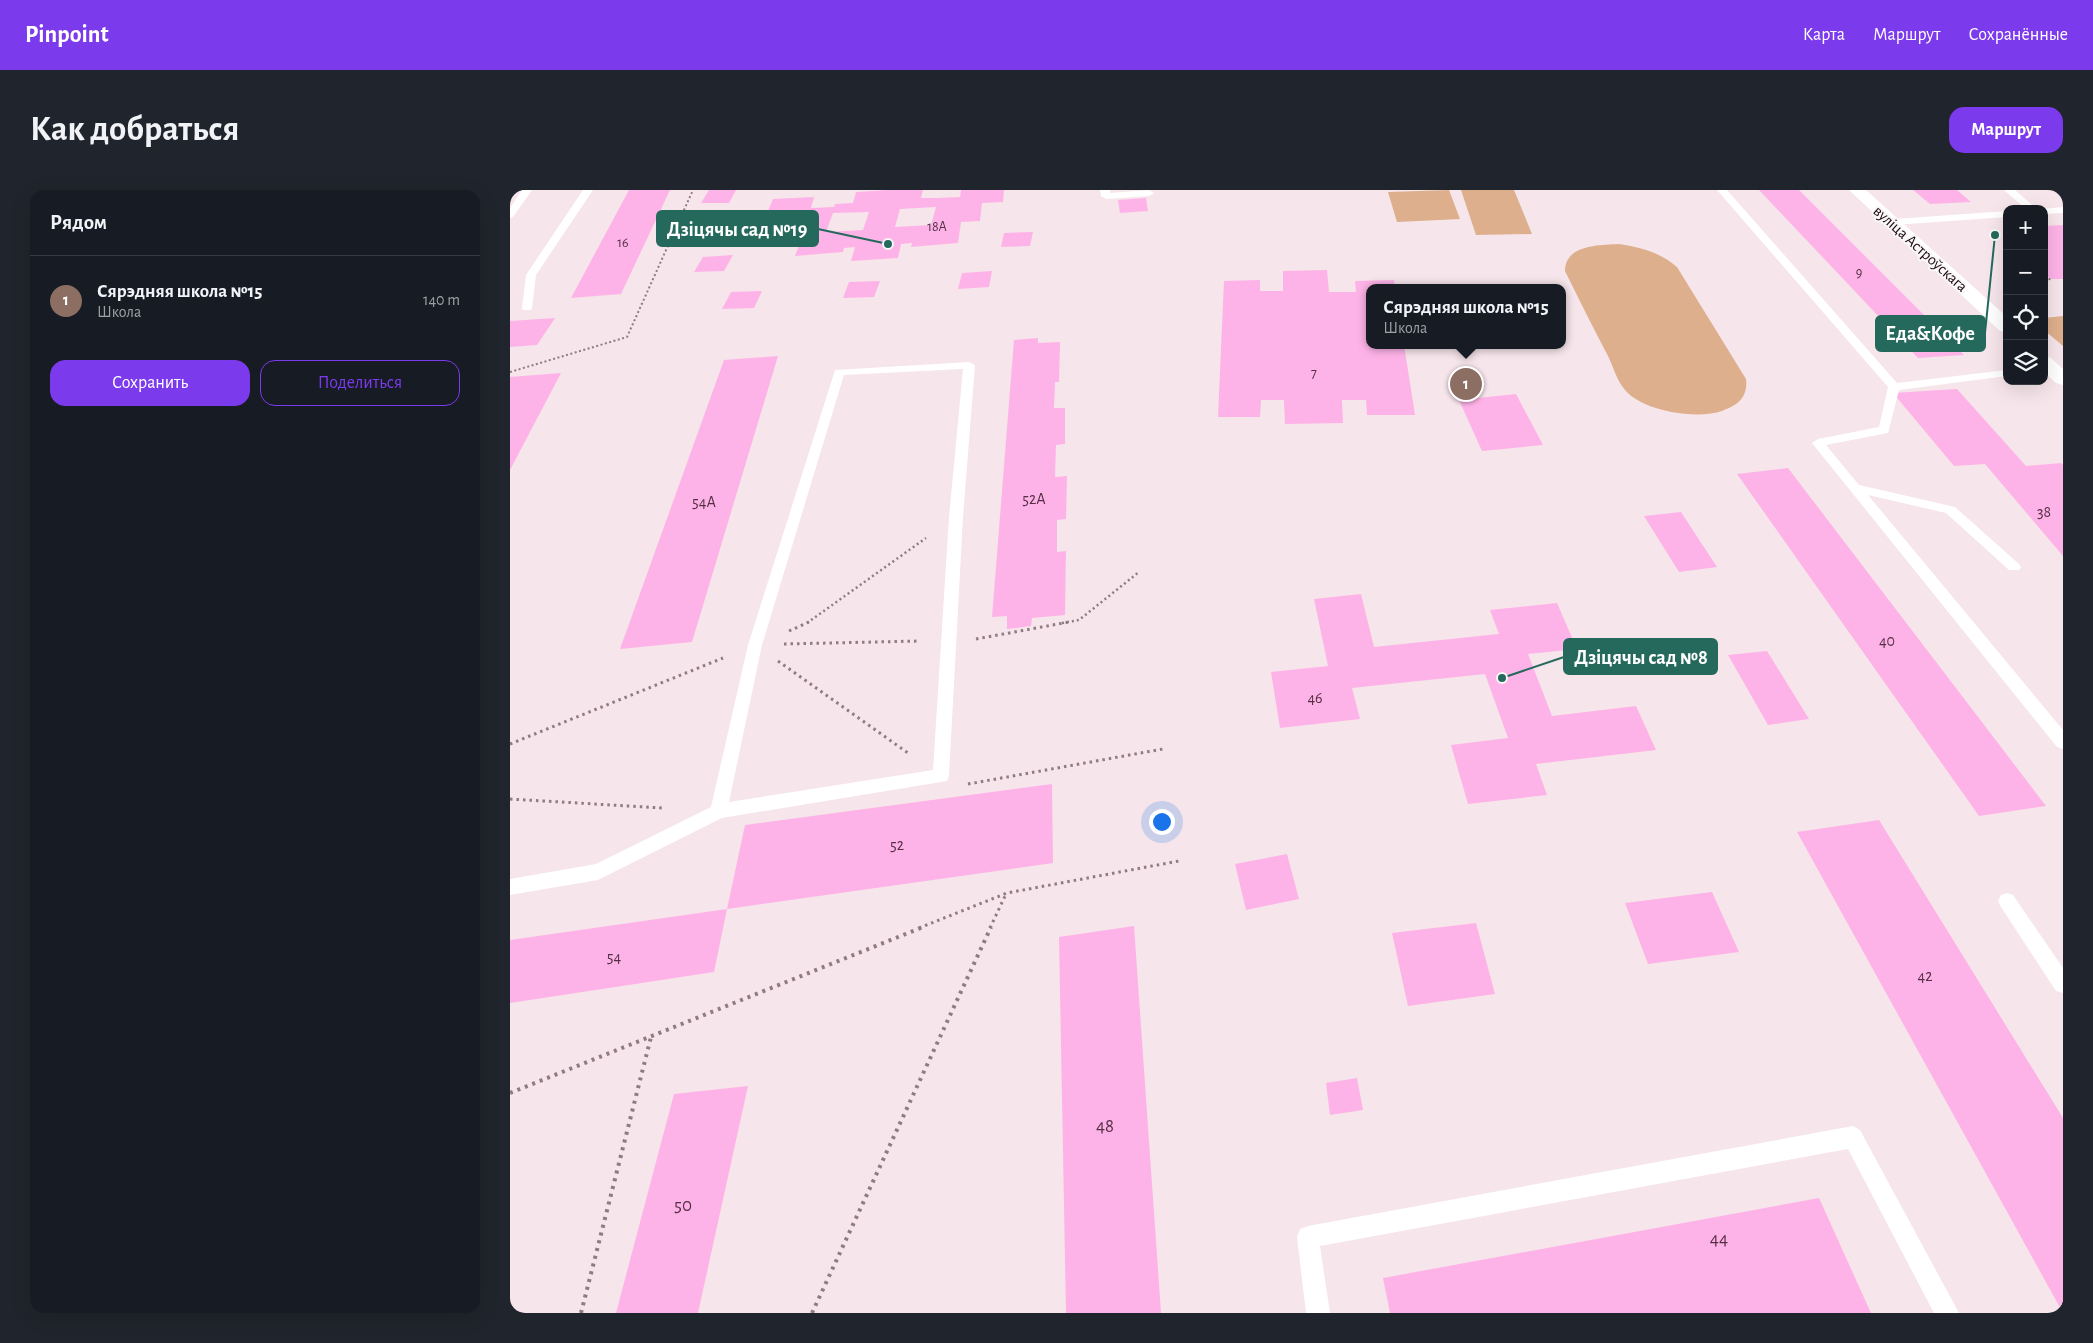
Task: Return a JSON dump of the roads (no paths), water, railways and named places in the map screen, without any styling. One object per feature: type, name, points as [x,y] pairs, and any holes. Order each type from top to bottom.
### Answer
[{"type":"street","name":"вуліца Астроўскага","points":[[1857,190],[2003,323]]},
{"type":"lane","points":[[510,215],[527,190]]},
{"type":"lane","points":[[527,308],[531,275],[588,190]]},
{"type":"lane","points":[[1105,190],[1106,196],[1149,193]]},
{"type":"lane","points":[[1722,190],[1894,387]]},
{"type":"lane","points":[[2009,190],[2027,205]]},
{"type":"lane","points":[[2048,211],[2063,210]]},
{"type":"lane","points":[[1894,222],[2003,214]]},
{"type":"lane","points":[[510,887],[598,872],[719,811],[941,776],[956,517],[969,365],[839,372],[755,645],[719,811]]},
{"type":"lane","points":[[1894,387],[2003,373]]},
{"type":"lane","points":[[1894,387],[1884,430],[1818,443],[2063,742]]},
{"type":"lane","points":[[1855,488],[1950,510],[2014,566]]},
{"type":"lane","points":[[2007,901],[2063,984]]},
{"type":"lane","points":[[1318,1313],[1308,1237],[1853,1137],[1947,1313]]},
{"type":"place","name":"Еда&Кофе","points":[[1995,235]]},
{"type":"place","name":"Дзіцячы сад №19","points":[[888,244]]},
{"type":"place","name":"Сярэдняя школа №15","points":[[1466,384]]},
{"type":"place","name":"Дзіцячы сад №8","points":[[1502,678]]}]
